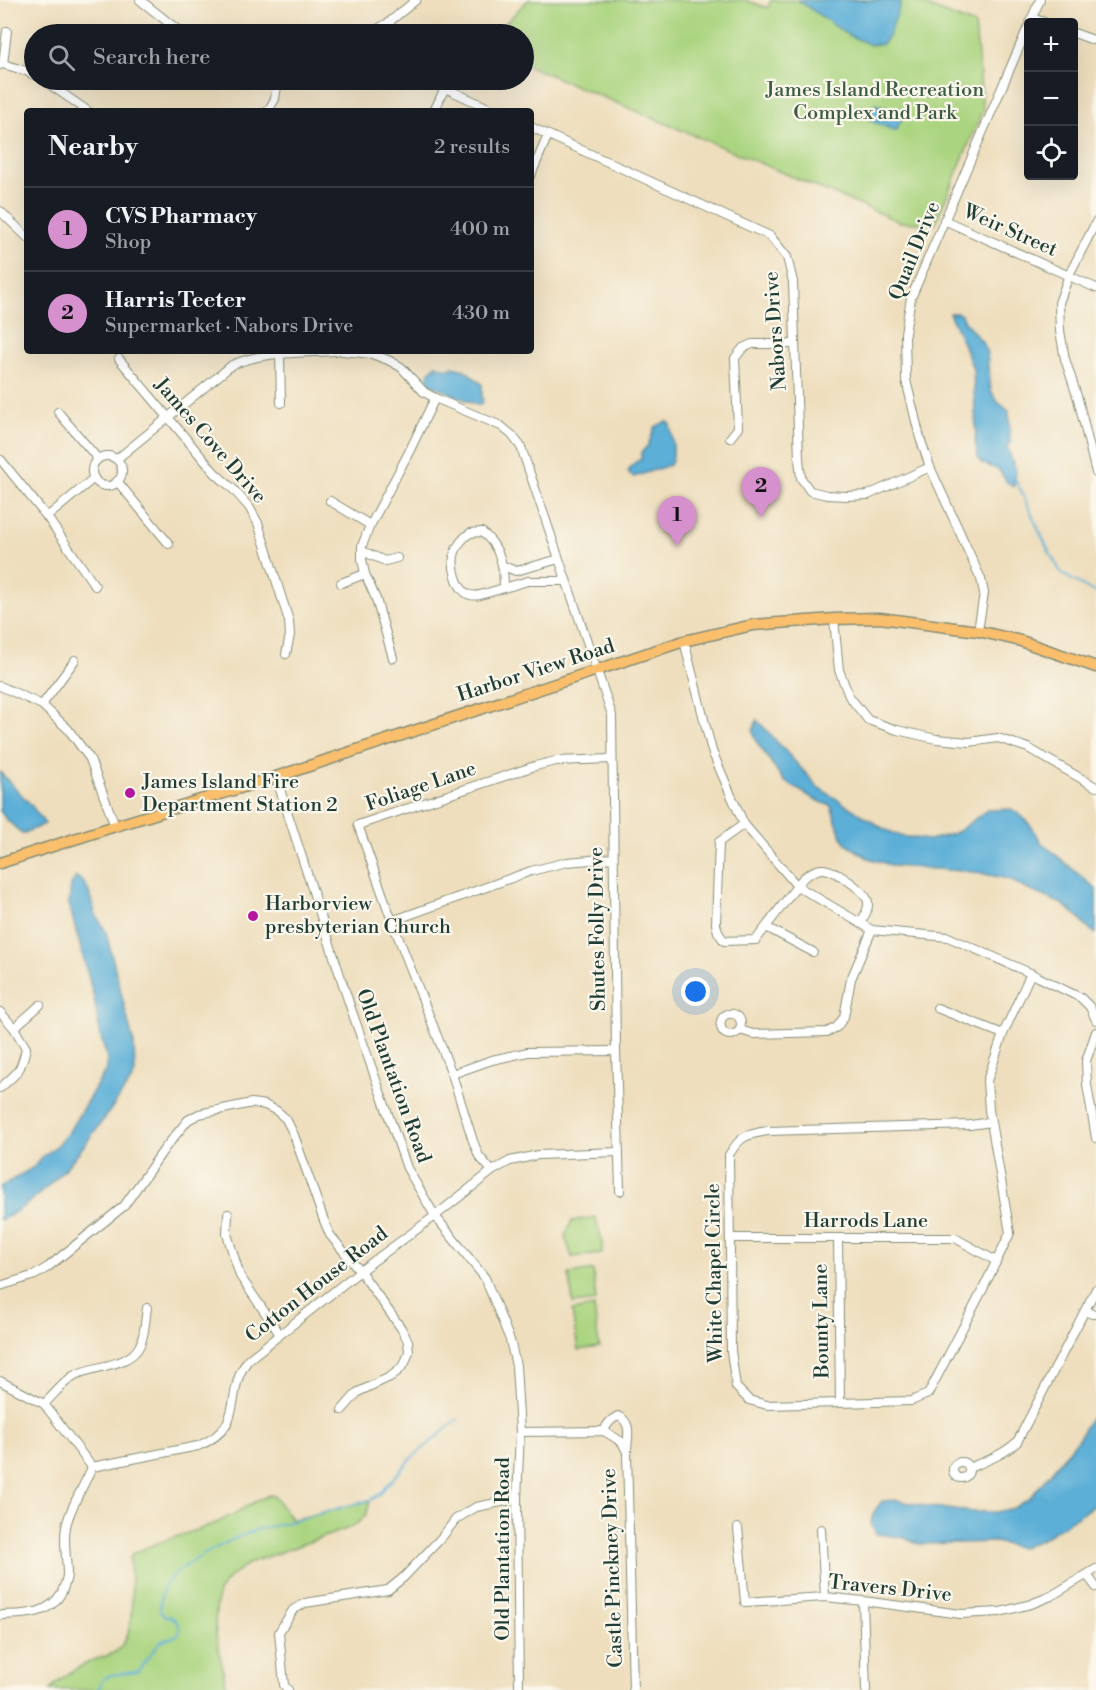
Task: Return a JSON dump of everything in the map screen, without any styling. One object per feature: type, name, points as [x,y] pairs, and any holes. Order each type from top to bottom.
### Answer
[{"type":"main road","name":"Harbor View Road","points":[[0,863],[276,777],[684,642],[753,625],[880,618],[978,631],[1021,641],[1096,666]]},
{"type":"street","points":[[140,0],[170,24]]},
{"type":"street","points":[[388,23],[416,0]]},
{"type":"street","name":"Quail Drive","points":[[1032,18],[1040,0]]},
{"type":"street","points":[[7,31],[1,64],[24,70]]},
{"type":"street","points":[[1078,34],[1096,41]]},
{"type":"street","name":"Quail Drive","points":[[978,631],[984,593],[981,579],[930,467],[920,438],[906,380],[904,333],[911,298],[1024,36]]},
{"type":"street","points":[[58,90],[84,108]]},
{"type":"street","points":[[270,108],[276,90]]},
{"type":"street","points":[[435,108],[444,90]]},
{"type":"street","points":[[449,90],[488,108]]},
{"type":"street","name":"Nabors Drive","points":[[534,128],[770,236],[787,257],[793,282],[799,459],[801,478],[810,491],[837,496],[868,495],[930,467]]},
{"type":"street","points":[[534,168],[548,135]]},
{"type":"street","points":[[0,211],[24,234]]},
{"type":"street","name":"Weir Street","points":[[944,220],[1096,288]]},
{"type":"street","points":[[1096,222],[1069,275],[1059,303],[1060,331],[1065,359],[1092,436],[1096,473]]},
{"type":"street","points":[[730,438],[738,428],[735,358],[743,348],[752,344],[795,345]]},
{"type":"street","points":[[117,459],[232,365],[253,357],[280,354],[281,404]]},
{"type":"street","name":"Shutes Folly Drive","points":[[372,354],[401,367],[424,392],[501,426],[521,447],[612,715],[620,1191]]},
{"type":"street","name":"James Cove Drive","points":[[118,359],[215,473],[249,507],[258,524],[289,621],[290,635],[286,654]]},
{"type":"street","points":[[393,658],[376,599],[365,574],[362,546],[370,525],[435,398]]},
{"type":"street","points":[[58,412],[98,459]]},
{"type":"street","points":[[104,456],[117,459],[122,473],[117,481],[106,485],[99,483],[94,478],[93,465],[104,456]]},
{"type":"street","points":[[1,460],[47,517],[95,586]]},
{"type":"street","points":[[47,517],[94,478]]},
{"type":"street","points":[[117,481],[169,544]]},
{"type":"street","points":[[330,501],[370,525]]},
{"type":"street","points":[[504,587],[503,566],[497,548],[482,532],[470,533],[462,540],[454,555],[455,574],[465,592],[472,596],[528,581],[566,581]]},
{"type":"street","points":[[362,551],[385,561],[397,558]]},
{"type":"street","points":[[503,566],[516,571],[558,559]]},
{"type":"street","points":[[341,583],[365,574]]},
{"type":"street","points":[[834,619],[839,670],[849,696],[868,720],[897,730],[936,739],[969,742],[999,738],[1028,748],[1096,787]]},
{"type":"street","points":[[684,642],[712,751],[744,824],[796,886],[872,930],[948,937],[1030,973],[1081,998],[1090,1007],[1096,1020]]},
{"type":"street","points":[[42,705],[75,660]]},
{"type":"street","points":[[0,686],[42,705],[68,729],[90,759],[115,826]]},
{"type":"street","name":"Foliage Lane","points":[[492,1171],[479,1156],[452,1074],[392,921],[358,825],[535,766],[556,761],[612,759]]},
{"type":"street","name":"Old Plantation Road","points":[[276,777],[349,1003],[407,1168],[435,1216],[485,1278],[510,1340],[516,1366],[520,1432],[517,1499],[519,1690]]},
{"type":"street","points":[[744,824],[719,842],[716,924],[724,941],[756,940],[796,886],[810,872],[822,868],[833,872],[861,890],[868,899],[868,909],[860,923]]},
{"type":"street","points":[[392,921],[531,872],[567,862],[614,858]]},
{"type":"street","points":[[766,927],[813,952]]},
{"type":"street","points":[[740,1030],[753,1034],[827,1032],[837,1027],[844,1017],[851,978],[872,930]]},
{"type":"street","name":"White Chapel Circle","points":[[991,1122],[970,1125],[768,1131],[749,1134],[737,1142],[729,1155],[731,1351],[736,1387],[749,1400],[767,1405],[911,1401],[928,1394],[1010,1233],[991,1122],[987,1081],[1003,1034],[1030,973]]},
{"type":"street","points":[[14,1028],[40,1005]]},
{"type":"street","points":[[937,1008],[1003,1034]]},
{"type":"street","points":[[0,1012],[14,1028],[26,1048],[18,1073],[0,1088]]},
{"type":"street","points":[[1096,1032],[1086,1061],[1087,1085],[1096,1138]]},
{"type":"street","points":[[452,1074],[492,1060],[528,1052],[616,1050]]},
{"type":"street","points":[[0,1286],[35,1275],[48,1267],[124,1206],[188,1120],[199,1114],[252,1103],[265,1105],[286,1119],[294,1135],[330,1235],[360,1271],[408,1341],[409,1352],[405,1363],[398,1371],[358,1392],[342,1410]]},
{"type":"street","name":"Cotton House Road","points":[[92,1467],[198,1446],[210,1441],[219,1434],[231,1417],[237,1378],[249,1359],[492,1171],[510,1161],[538,1155],[618,1152]]},
{"type":"street","points":[[228,1214],[227,1234],[240,1276],[279,1334]]},
{"type":"street","name":"Harrods Lane","points":[[730,1238],[955,1238],[996,1261]]},
{"type":"street","name":"Bounty Lane","points":[[838,1238],[840,1403]]},
{"type":"street","points":[[969,1468],[990,1460],[1017,1442],[1096,1289]]},
{"type":"street","points":[[45,1404],[73,1376],[122,1362],[136,1353],[141,1343],[147,1308]]},
{"type":"street","points":[[1085,1311],[1096,1314]]},
{"type":"street","points":[[0,1381],[45,1404],[92,1467],[70,1511],[65,1530],[67,1578],[57,1600],[36,1613],[0,1615]]},
{"type":"street","points":[[520,1432],[604,1431],[607,1424],[618,1416],[623,1418],[629,1429],[627,1452]]},
{"type":"street","name":"Castle Pinckney Drive","points":[[604,1431],[622,1442],[627,1452],[633,1690]]},
{"type":"street","points":[[288,1690],[284,1685],[279,1632],[293,1610],[305,1603],[388,1590],[404,1577],[456,1519],[476,1506],[517,1499]]},
{"type":"street","name":"Travers Drive","points":[[738,1528],[745,1602],[825,1597],[961,1614],[999,1612],[1051,1596],[1096,1569]]},
{"type":"street","points":[[821,1529],[825,1597]]},
{"type":"street","points":[[1087,1575],[1096,1587]]},
{"type":"street","points":[[863,1601],[866,1690]]},
{"type":"green space","name":"James Island Recreation Complex and Park","points":[[528,0],[745,0],[768,8],[771,0],[911,0],[975,25],[983,110],[935,224],[900,222],[534,68],[534,24],[505,24]]},
{"type":"green space","points":[[595,1217],[602,1239],[602,1254],[572,1257],[565,1236],[572,1221]]},
{"type":"green space","points":[[593,1270],[596,1301],[573,1304],[569,1274]]},
{"type":"green space","points":[[594,1307],[599,1347],[578,1350],[572,1311]]},
{"type":"green space","points":[[270,1495],[274,1496],[292,1520],[370,1500],[365,1516],[352,1527],[249,1563],[230,1577],[218,1592],[216,1635],[227,1690],[50,1690],[71,1672],[111,1654],[121,1646],[127,1636],[132,1609],[130,1557],[132,1554],[216,1523]]},
{"type":"water","points":[[798,0],[896,0],[901,3],[889,35],[882,44],[871,45],[848,35]]},
{"type":"water","points":[[875,104],[903,115],[896,131],[869,120]]},
{"type":"water","points":[[949,313],[962,315],[987,352],[991,391],[998,402],[1009,411],[1010,443],[1007,446],[1016,471],[1014,487],[1006,481],[999,470],[981,463],[978,457],[975,441],[973,369]]},
{"type":"water","points":[[436,365],[447,369],[453,367],[465,370],[482,384],[481,405],[430,384],[427,377]]},
{"type":"water","points":[[669,422],[672,440],[673,456],[670,465],[634,477],[628,472],[630,467],[641,459],[641,453],[648,445],[655,427]]},
{"type":"water","points":[[757,720],[819,788],[884,829],[900,836],[929,840],[960,830],[987,810],[1011,809],[1023,817],[1041,842],[1096,889],[1096,934],[1062,904],[1009,879],[975,872],[894,866],[868,858],[846,844],[831,806],[814,799],[784,781],[756,741],[753,731]]},
{"type":"water","points":[[0,772],[31,805],[45,824],[22,834],[6,819],[0,811]]},
{"type":"water","points":[[76,877],[85,884],[96,915],[106,932],[134,1045],[135,1073],[89,1139],[56,1178],[20,1209],[0,1220],[0,1187],[34,1167],[68,1133],[107,1068],[94,998],[69,904],[71,885]]},
{"type":"water","points":[[1096,1408],[1096,1504],[1044,1538],[1021,1548],[995,1542],[919,1544],[902,1537],[876,1534],[871,1523],[874,1512],[882,1501],[896,1500],[972,1512],[996,1512],[1014,1508],[1030,1498],[1078,1439]]},
{"type":"waterway","points":[[1016,480],[1049,552],[1062,574],[1096,593]]},
{"type":"waterway","points":[[98,1690],[103,1679],[111,1675],[137,1672],[160,1642],[176,1636],[180,1631],[179,1625],[172,1617],[160,1612],[161,1600],[168,1581],[187,1565],[250,1532],[375,1498],[413,1457],[458,1419]]},
{"type":"place","name":"Harris Teeter","points":[[761,517]]},
{"type":"place","name":"CVS Pharmacy","points":[[677,546]]},
{"type":"place","name":"James Island Fire Department Station 2","points":[[130,793]]},
{"type":"place","name":"Harborview presbyterian Church","points":[[253,916]]}]
